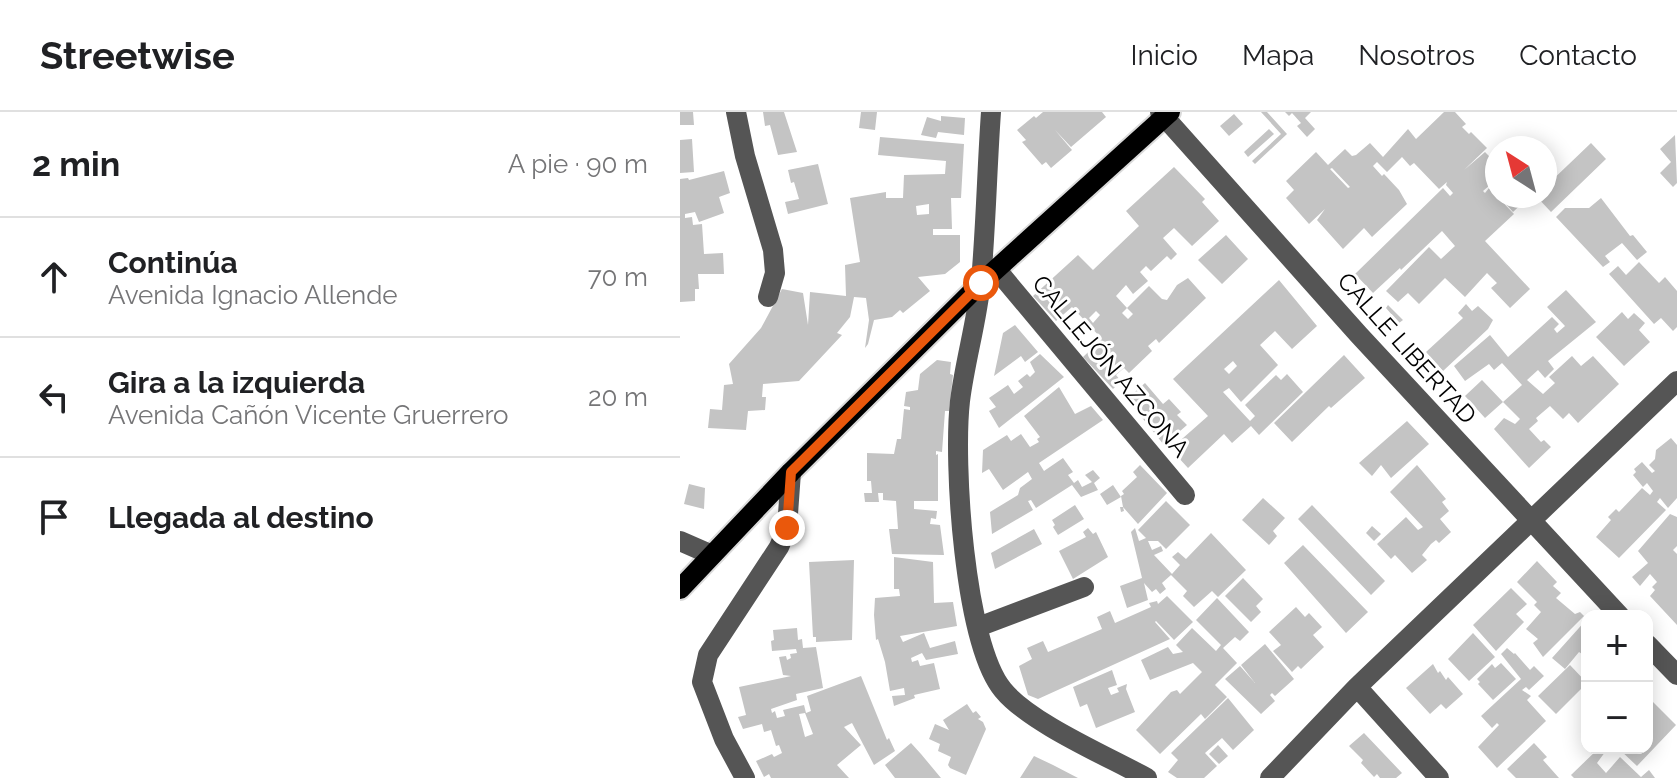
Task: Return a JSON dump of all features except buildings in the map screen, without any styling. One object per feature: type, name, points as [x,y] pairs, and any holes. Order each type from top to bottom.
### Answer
[{"type":"main road","points":[[680,589],[791,472],[981,283],[1165,114]]},
{"type":"street","points":[[736,112],[745,156],[773,250],[775,273],[768,297]]},
{"type":"street","points":[[991,112],[981,283],[960,402],[957,466],[960,522],[978,627],[990,671],[1021,709],[1147,778]]},
{"type":"street","name":"CALLE LIBERTAD","points":[[1165,114],[1529,520],[1614,610]]},
{"type":"street","name":"CALLEJÓN AZCONA","points":[[997,270],[1185,495]]},
{"type":"street","points":[[1270,778],[1357,687],[1677,381]]},
{"type":"street","points":[[745,778],[724,739],[702,682],[708,655],[779,547],[787,528],[791,472]]},
{"type":"street","points":[[680,541],[712,555]]},
{"type":"street","points":[[978,627],[1084,587]]},
{"type":"street","points":[[1653,650],[1677,675]]},
{"type":"street","points":[[1357,687],[1439,778]]},
{"type":"route","points":[[787,528],[791,472],[981,283]]}]
